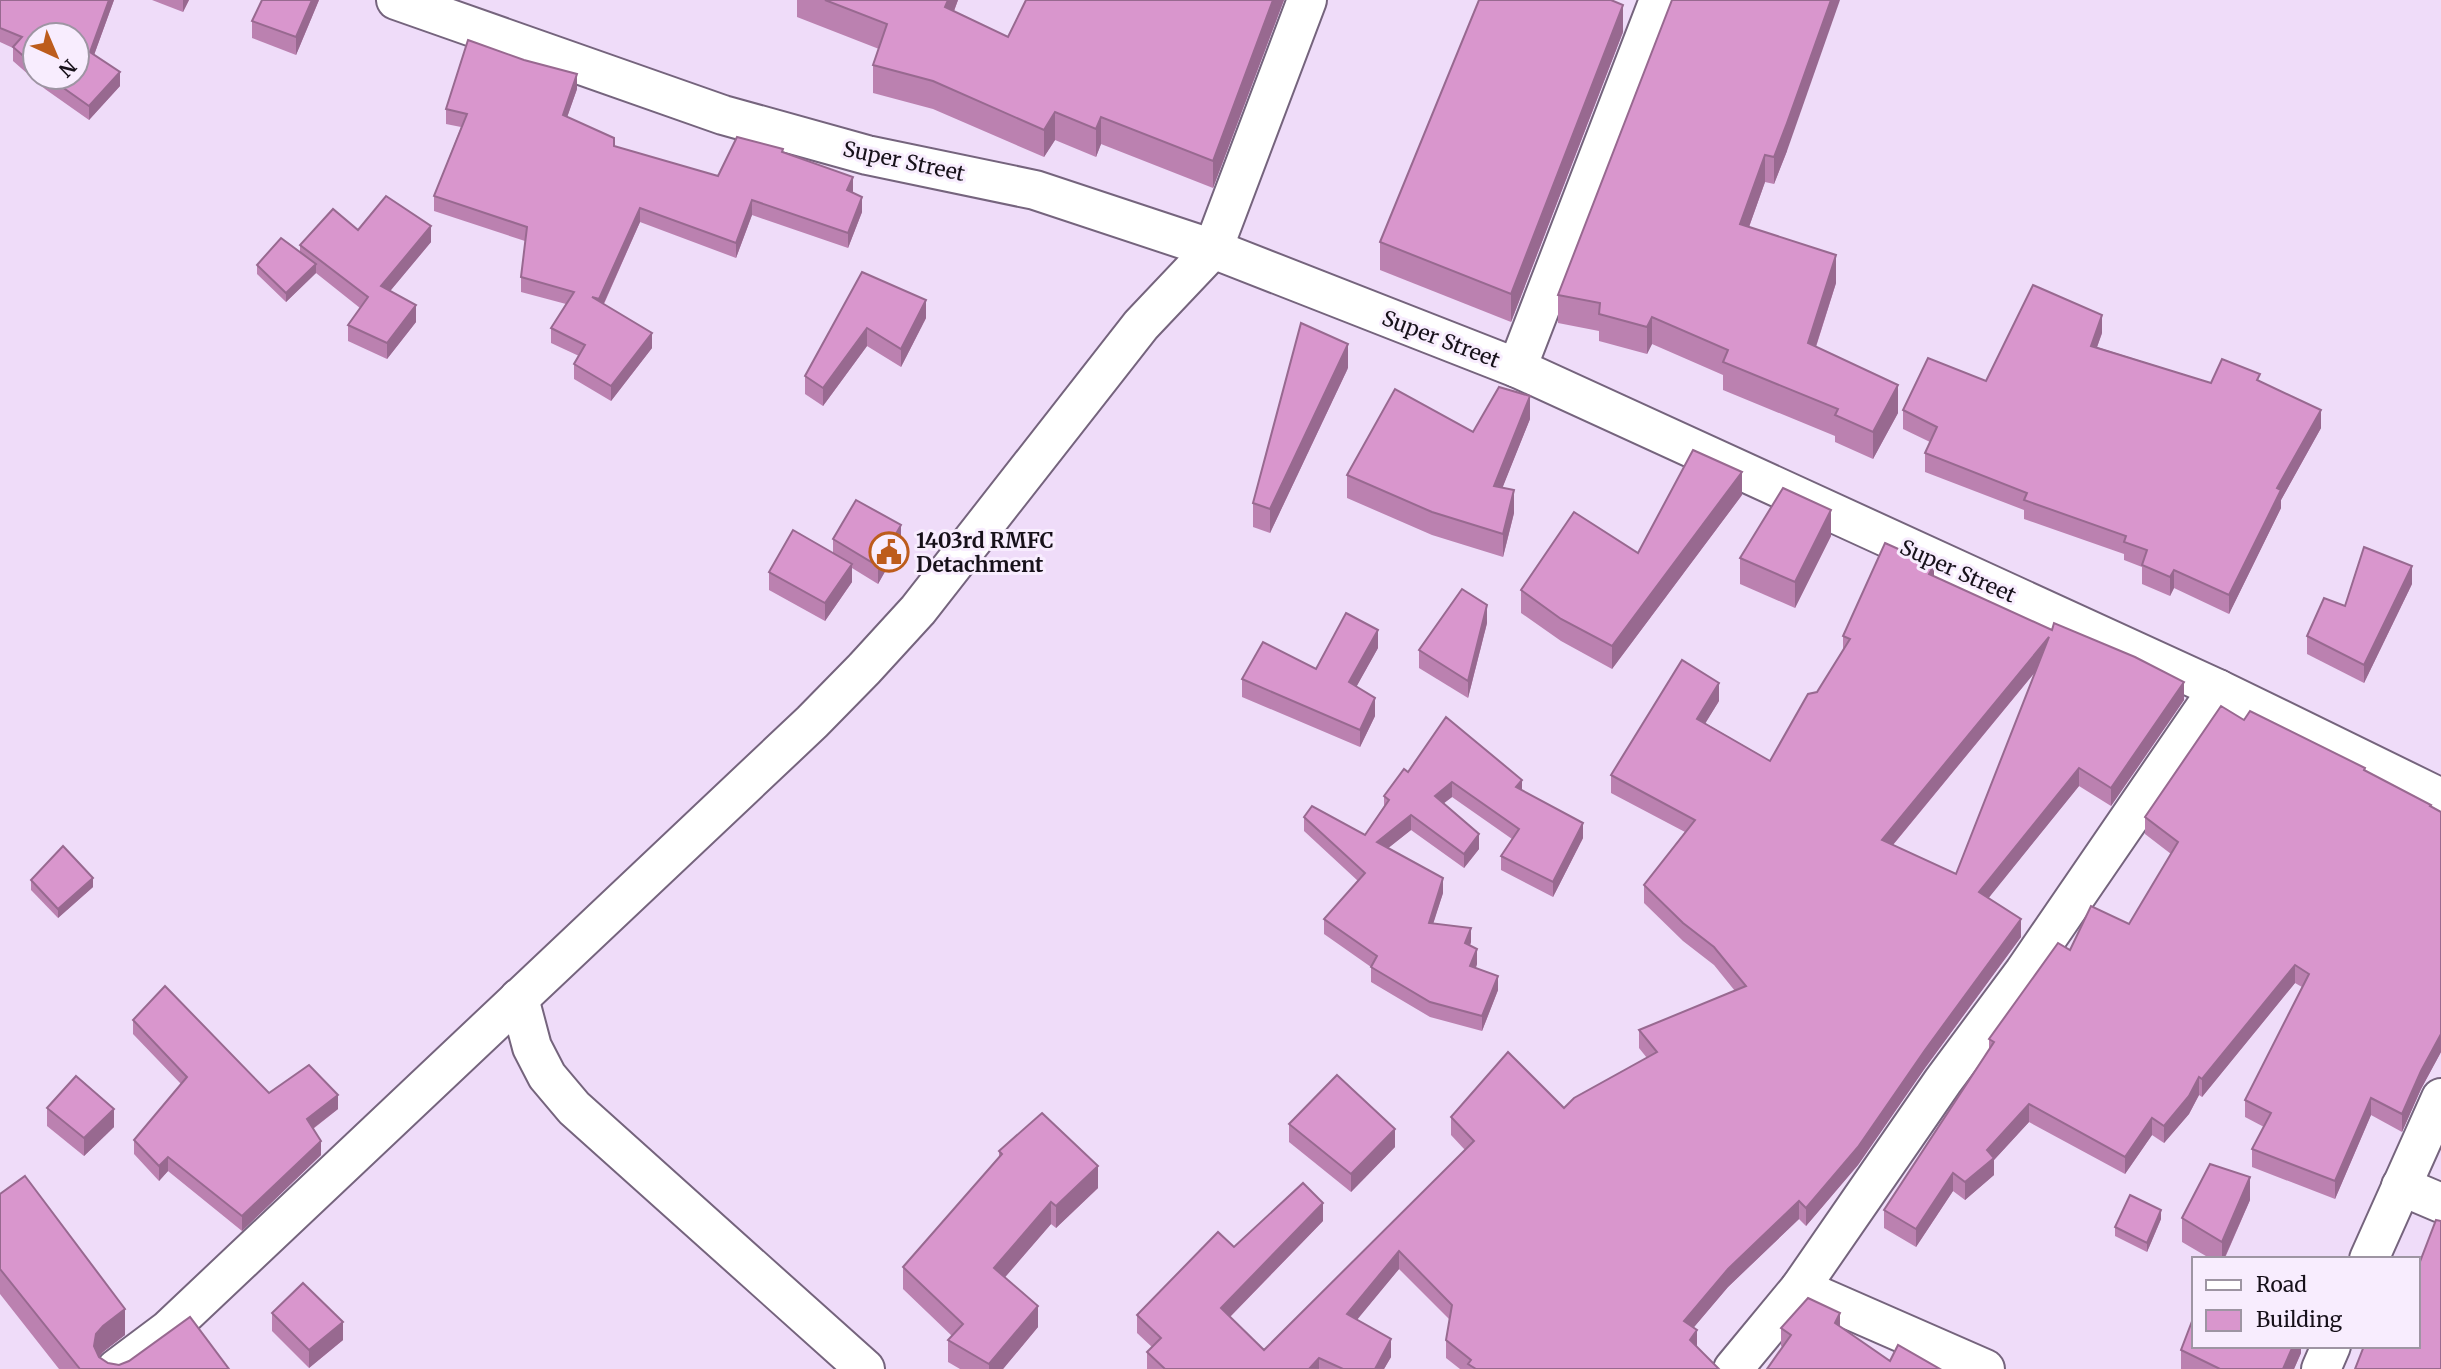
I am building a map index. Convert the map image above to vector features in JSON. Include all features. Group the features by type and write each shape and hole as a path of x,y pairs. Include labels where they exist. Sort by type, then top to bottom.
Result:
{"street":[{"name":"Super Street","path":"396,0 736,119 867,155 1035,190 1213,249 1517,368 2218,689 2441,798"},
{"path":"116,1369 168,1329 812,722 918,610 1141,324 1213,249 1307,0"},
{"path":"1517,368 1659,0"},
{"path":"1733,1369 1800,1288 1943,1081 2024,972 2218,689"},
{"path":"519,998 532,1047 547,1076 574,1108 865,1369"},
{"path":"2370,1257 2441,1098"},
{"path":"2401,1186 2441,1203"},
{"path":"1800,1288 1985,1369"},
{"path":"2321,1369 2330,1348"}],"building":[{"path":"0,0 109,0 91,49 91,21 21,21 21,37 0,28"},
{"path":"262,0 312,0 296,37 252,21"},
{"path":"825,0 948,0 945,7 1008,37 1026,0 1273,0 1213,161 1101,117 1096,129 1055,112 1044,130 933,81 873,65 887,24"},
{"path":"1479,0 1611,0 1623,5 1511,294 1380,242"},
{"path":"1672,0 1831,0 1774,157 1765,155 1740,224 1836,255 1808,343 1898,385 1873,432 1835,415 1838,409 1723,362 1728,350 1652,317 1647,327 1599,314 1600,303 1558,295"},
{"path":"21,38 21,54 13,47"},
{"path":"468,40 524,60 577,74 563,115 614,138 614,146 718,176 737,137 783,149 782,152 853,177 847,190 862,197 848,233 752,200 736,243 640,208 599,299 592,297 652,333 611,386 574,364 585,345 551,328 574,292 521,277 527,227 434,196 467,114 446,109"},
{"path":"91,53 120,72 89,106 68,91 91,91"},
{"path":"386,196 431,226 381,286 416,305 387,343 348,325 368,297 300,245 333,209 358,230"},
{"path":"281,238 316,264 286,293 257,265"},
{"path":"862,272 926,300 901,349 867,328 823,388 805,376"},
{"path":"2033,285 2102,315 2091,346 2211,383 2222,359 2260,374 2257,380 2321,410 2277,488 2281,490 2229,595 2174,570 2170,577 2142,565 2147,550 2124,542 2126,536 2024,500 2027,493 1925,453 1937,427 1903,410 1928,358 1986,381"},
{"path":"1301,323 1348,344 1270,509 1253,503"},
{"path":"1499,387 1530,396 1494,486 1514,490 1503,534 1432,512 1347,475 1395,389 1473,432"},
{"path":"1693,450 1742,472 1612,646 1561,619 1521,590 1574,512 1638,553"},
{"path":"1783,488 1831,510 1795,582 1740,558"},
{"path":"856,500 901,525 878,566 833,539"},
{"path":"793,530 852,564 825,603 769,572"},
{"path":"1885,543 1934,565 1929,574 2052,630 2054,623 2135,657 2184,682 2111,788 2079,768 1979,892 2021,919 1858,1147 1806,1208 1799,1201 1728,1269 1684,1321 1697,1330 1690,1340 1719,1369 1476,1369 1468,1364 1471,1360 1446,1340 1452,1305 1399,1251 1347,1314 1391,1339 1375,1369 1343,1369 1319,1358 1309,1369 1165,1369 1147,1352 1161,1338 1137,1315 1218,1232 1234,1247 1303,1183 1323,1203 1221,1308 1264,1350 1474,1141 1451,1117 1508,1052 1564,1108 1574,1098 1657,1052 1639,1030 1746,986 1714,947 1683,923 1644,885 1695,820 1611,775 1682,660 1719,683 1697,719 1770,761 1808,694 1817,692 1850,639 1843,636","holes":["2049,637 1956,874 1882,840"]},
{"path":"2364,547 2412,566 2364,665 2307,636 2324,598 2345,606"},
{"path":"1462,589 1487,605 1468,681 1419,650"},
{"path":"1346,613 1378,630 1349,682 1375,698 1360,730 1242,679 1263,642 1316,669"},
{"path":"2221,706 2244,720 2250,711 2365,768 2364,770 2441,812 2441,1034 2402,1114 2371,1098 2335,1181 2252,1149 2271,1113 2245,1100 2309,974 2295,965 2202,1079 2199,1077 2189,1096 2164,1126 2152,1118 2125,1157 2029,1104 1987,1150 1994,1158 1965,1182 1953,1173 1916,1229 1884,1210 1994,1042 1989,1039 2058,943 2070,950 2091,906 2129,924 2178,842 2145,817"},
{"path":"1446,717 1522,780 1516,787 1583,823 1553,882 1501,856 1519,829 1452,782 1435,796 1479,834 1464,854 1411,815 1377,842 1443,878 1429,923 1471,928 1465,943 1477,949 1470,966 1498,976 1482,1016 1430,1002 1371,967 1377,956 1324,919 1365,873 1304,817 1312,806 1365,835 1389,800 1384,796 1404,769 1408,772"},
{"path":"63,846 93,878 58,909 31,880"},
{"path":"165,986 269,1093 309,1065 338,1095 307,1119 321,1141 242,1216 168,1157 159,1166 134,1140 187,1077 133,1020"},
{"path":"1337,1075 1395,1129 1351,1174 1289,1124"},
{"path":"76,1076 114,1109 84,1138 47,1108"},
{"path":"1042,1113 1098,1166 1056,1206 1051,1202 994,1268 1038,1306 989,1364 948,1340 963,1324 903,1267 1002,1154 999,1151"},
{"path":"2210,1164 2250,1177 2222,1242 2182,1218"},
{"path":"25,1176 125,1309 96,1334 94,1346 99,1357 108,1363 119,1365 129,1361 190,1317 229,1369 80,1369 0,1269 0,1194"},
{"path":"2130,1195 2161,1210 2147,1243 2115,1227"},
{"path":"2436,1220 2441,1221 2441,1369 2355,1369 2363,1348 2420,1348 2420,1262"},
{"path":"303,1283 343,1322 309,1350 272,1313"},
{"path":"1808,1298 1840,1313 1835,1323 1890,1361 1898,1345 1940,1369 1767,1369 1791,1335 1781,1328"},
{"path":"2192,1321 2192,1348 2292,1348 2283,1369 2220,1369 2181,1350"}],"place":[{"name":"1403rd RMFC Detachment","path":"889,552"}]}
